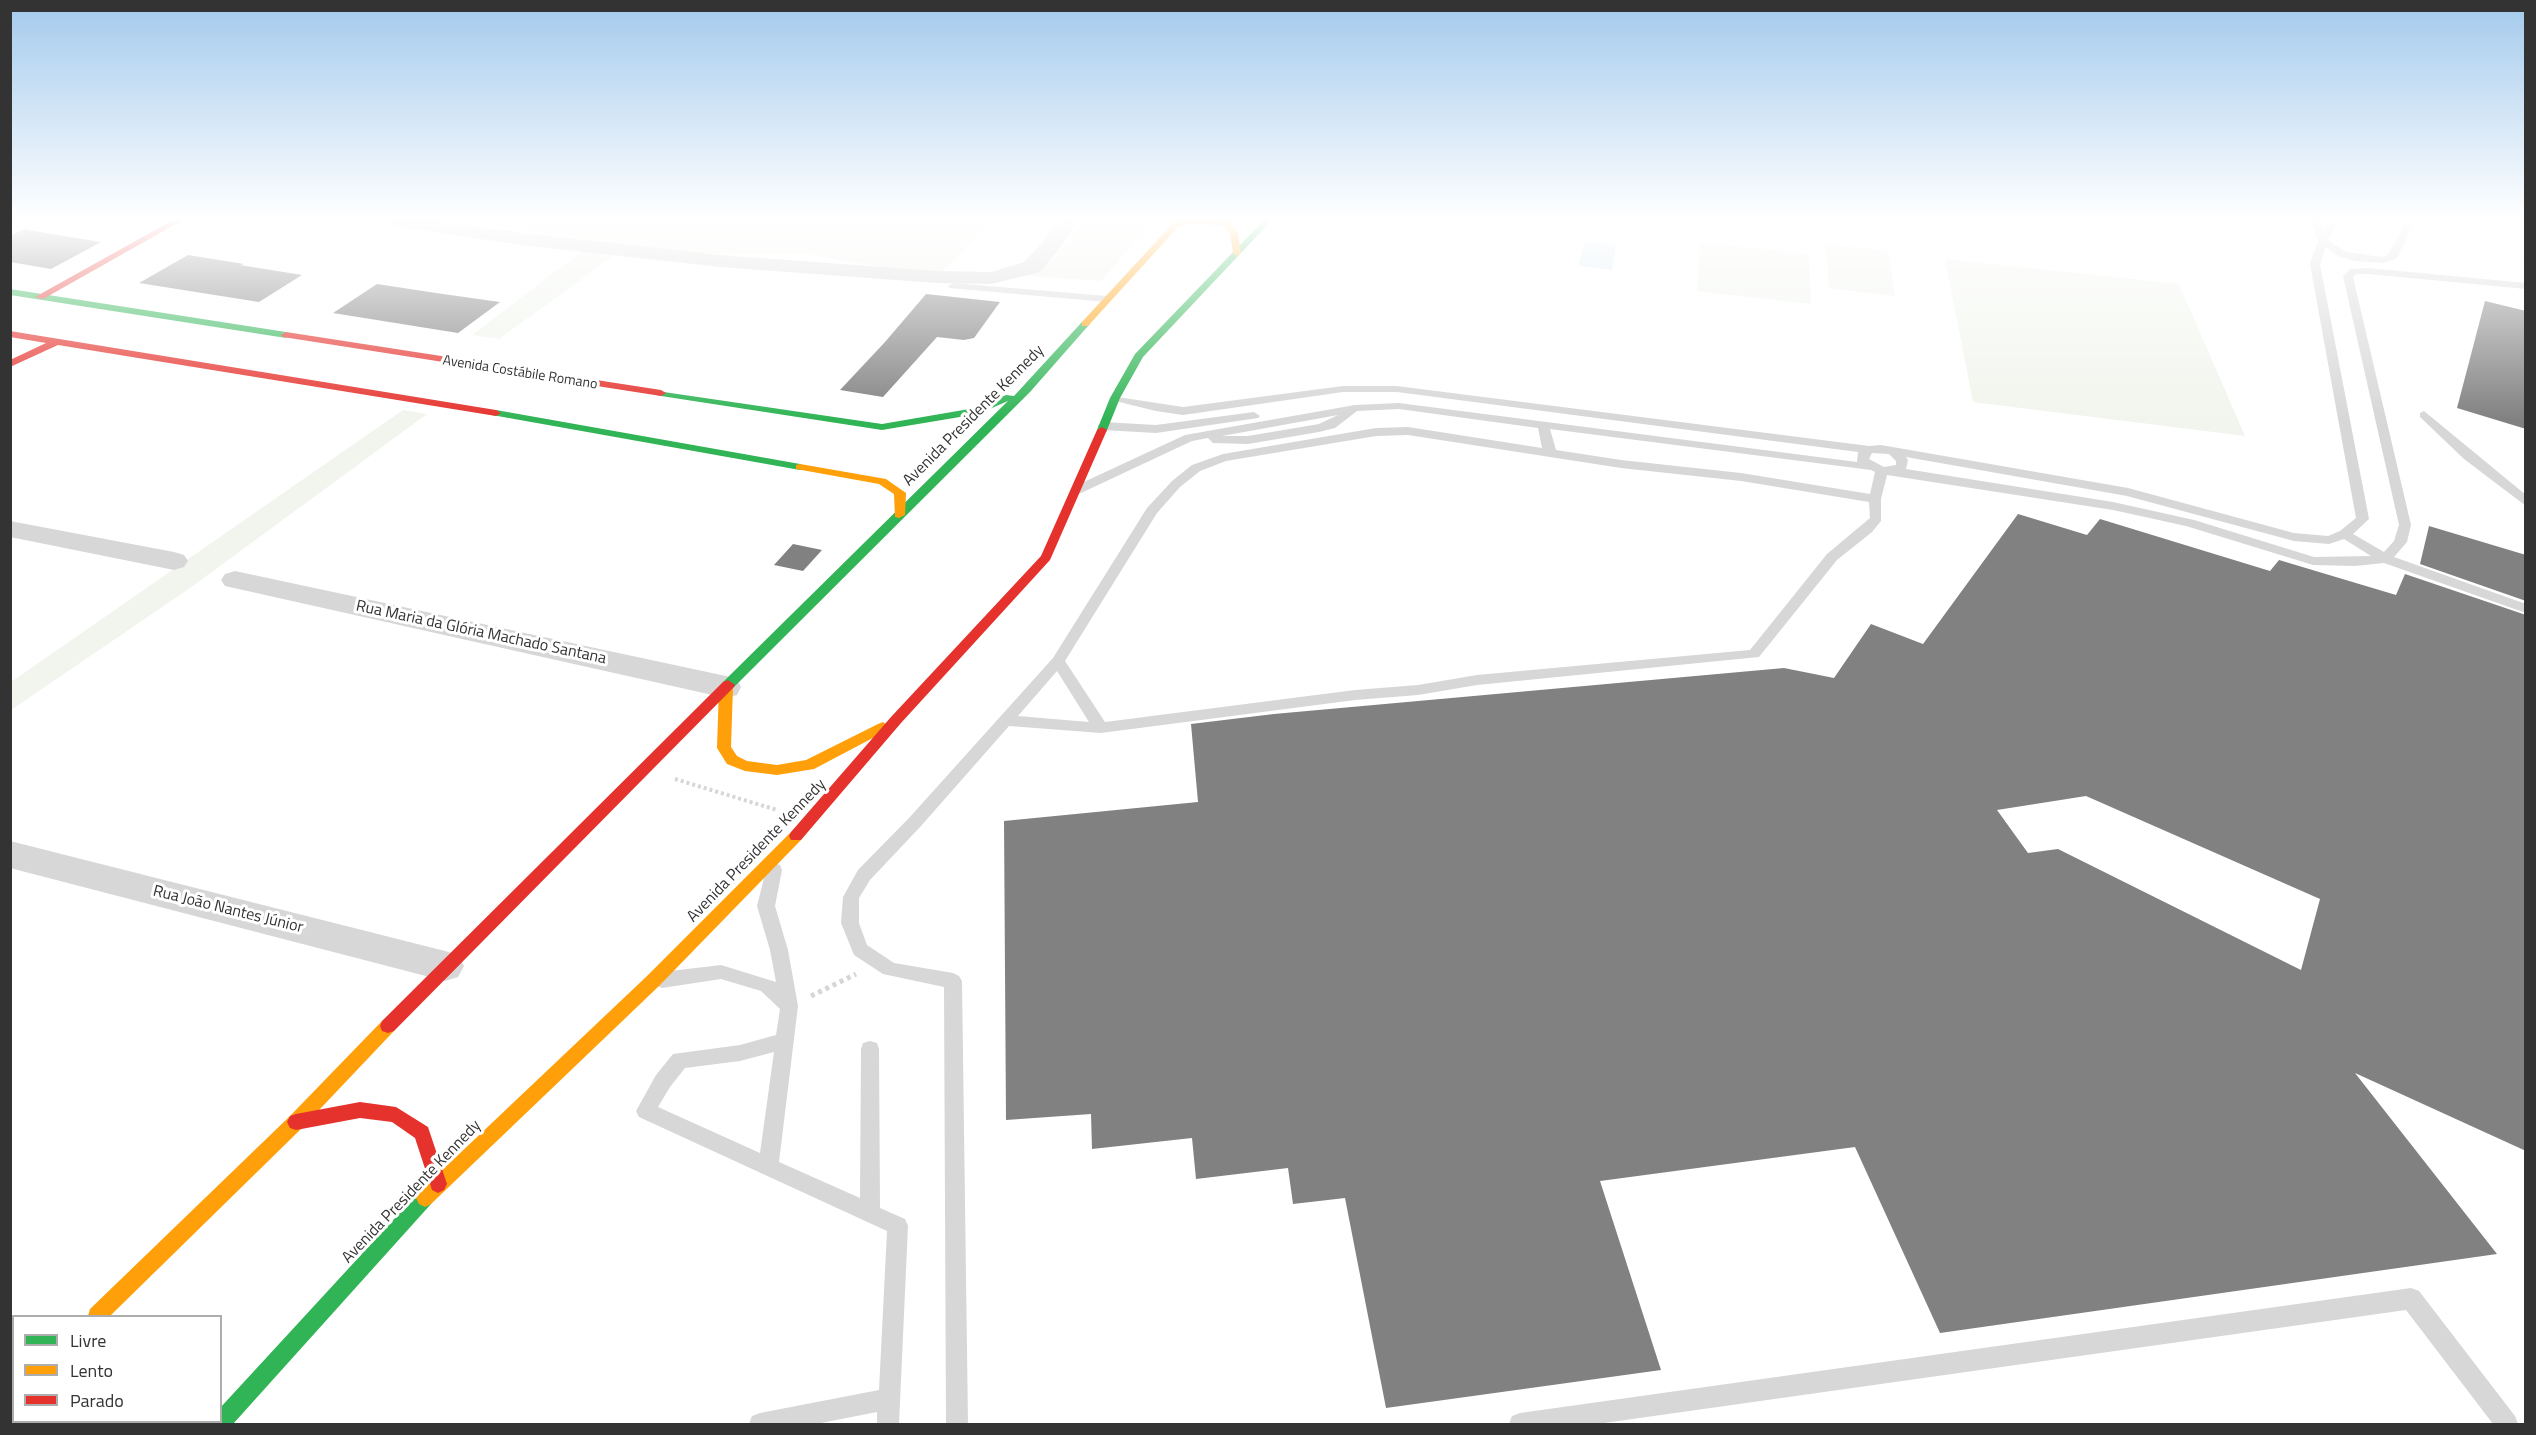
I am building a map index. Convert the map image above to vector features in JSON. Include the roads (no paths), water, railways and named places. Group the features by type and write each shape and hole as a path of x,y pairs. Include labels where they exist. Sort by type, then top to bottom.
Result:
{"main road":[{"path":"40,297 58,287"},
{"name":"Avenida Presidente Kennedy","path":"99,1315 296,1122 445,966 1026,390 1118,287"},
{"name":"Avenida Presidente Kennedy","path":"222,1423 438,1185 653,981 779,855 812,820 896,720 1046,557 1115,398 1139,356 1205,287"},
{"name":"Avenida Costábile Romano","path":"10,292 882,428 921,423 978,411 1026,390"},
{"path":"10,334 54,343 419,399 882,481 900,493 899,515"},
{"path":"10,364 54,343"},
{"path":"454,376 471,365"},
{"path":"419,399 436,388"},
{"path":"726,687 724,748 732,760 745,766 777,770 809,765 896,720"},
{"path":"296,1122 360,1110 396,1115 422,1133 438,1185"}],"street":[{"path":"10,529 174,561"},
{"name":"Rua Maria da Glória Machado Santana","path":"235,580 726,687"},
{"name":"Rua João Nantes Júnior","path":"10,855 445,966"}],"lane":[{"path":"964,287 1107,299"},
{"path":"1115,398 1156,408 1183,411 1291,395 1358,389 1397,389 1869,450 1881,449 1895,454 2128,492 2294,537 2329,540 2345,534 2363,519 2318,287"},
{"path":"1077,490 1189,438 1355,408 1399,406 1882,469 2112,506 2189,523 2313,561 2355,562 2385,559 2400,542 2405,525 2351,287"},
{"path":"1103,426 1156,429 1314,408 1358,389"},
{"path":"2424,415 2468,456 2526,502"},
{"path":"1543,423 1547,446 1552,454"},
{"path":"957,1425 953,981 889,969 860,950 850,923 851,897 864,875 1007,720 1058,661 1152,512 1176,484 1196,468 1209,462 1376,432 1439,434 1552,454 1741,477 1875,499"},
{"path":"1869,450 1863,454 1863,461 1882,469 1902,467 1902,460 1895,454"},
{"path":"1007,720 1101,728 1418,690 1477,680 1754,654 1832,557 1867,530 1876,518 1875,499 1882,469"},
{"path":"2345,534 2385,559 2526,609"},
{"path":"1058,661 1101,728"},
{"path":"768,1168 789,1006 779,950 766,906 770,879 779,855"},
{"path":"653,981 721,972 767,985 789,1006"},
{"path":"785,1041 740,1053 680,1060 663,1081 646,1111 898,1226 888,1425"},
{"path":"870,1049 870,1214"},
{"path":"1520,1425 2411,1299 2507,1425"},
{"path":"760,1425 889,1399"}]}
